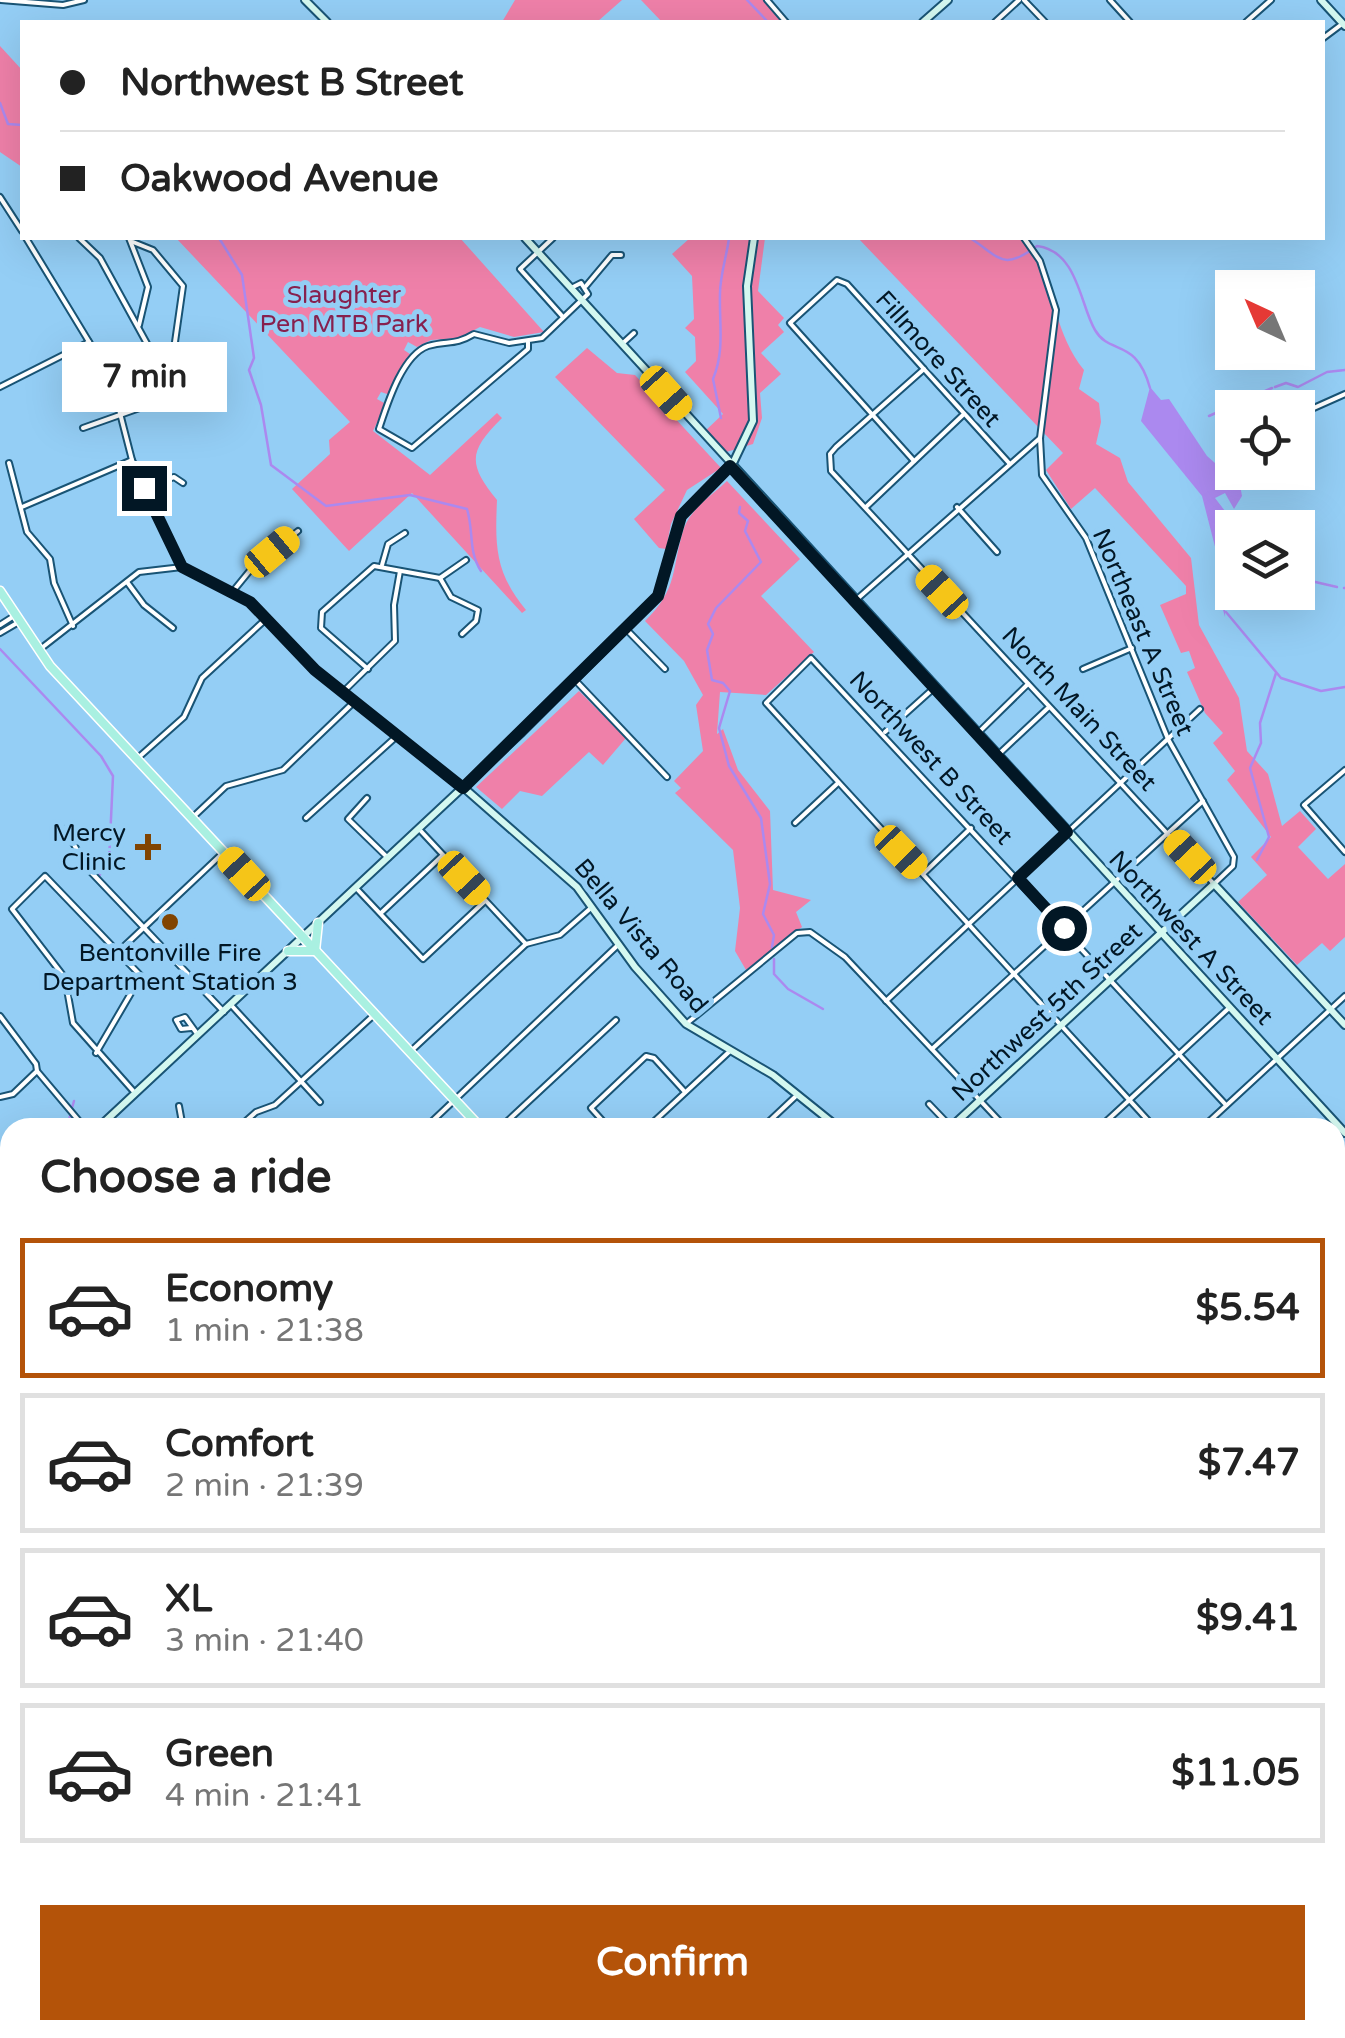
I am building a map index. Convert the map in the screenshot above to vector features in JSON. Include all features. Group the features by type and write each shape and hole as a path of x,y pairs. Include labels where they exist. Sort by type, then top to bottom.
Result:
{"main road":[{"path":"0,592 38,651 472,1118"},
{"path":"315,950 318,922"},
{"path":"288,951 315,950"}],"street":[{"path":"2,0 63,6 84,0"},
{"path":"305,0 324,20"},
{"path":"766,0 784,20"},
{"path":"925,20 948,0"},
{"path":"997,20 1022,0 1043,20"},
{"path":"1110,0 1128,20"},
{"path":"1248,20 1272,0"},
{"path":"1321,0 1342,23"},
{"path":"0,197 20,221"},
{"path":"27,240 111,378 132,460 182,567 155,568 126,580 38,651"},
{"path":"81,240 100,258 156,360 164,363 180,356"},
{"path":"131,240 148,294 138,325"},
{"path":"131,240 154,250 183,286 175,330 190,388"},
{"name":"Northwest A Street","path":"526,240 1331,1118"},
{"path":"550,240 521,272 563,318"},
{"path":"110,1117 195,1032 224,1012 576,681 658,596 681,516 730,466 753,421 747,304 754,240"},
{"name":"Northeast A Street","path":"1026,240 1034,250 1056,317 1040,438 1042,476 1086,538 1168,739 1234,856 1233,866 1214,884"},
{"path":"571,288 586,286 612,256 622,255"},
{"name":"Fillmore Street","path":"872,414 790,323 841,280 1008,463"},
{"path":"528,342 528,349 473,400 412,448 379,429 408,364 420,351 458,345 482,333 509,343 549,336 588,294 586,286"},
{"path":"622,344 634,333"},
{"path":"0,387 90,342"},
{"path":"914,461 872,414 924,369"},
{"path":"83,428 216,381"},
{"path":"1315,408 1345,394"},
{"name":"North Main Street","path":"872,414 836,447 829,463 831,472 1345,1025"},
{"path":"865,508 964,414"},
{"path":"855,602 957,507 1040,438"},
{"path":"22,507 132,460"},
{"path":"10,463 26,532 50,559 54,583 73,626"},
{"path":"144,488 174,476 183,483"},
{"path":"957,507 998,552"},
{"path":"234,590 298,531"},
{"path":"382,566 388,544 406,533"},
{"path":"368,669 321,628 318,619 369,568 382,566 440,578 466,560"},
{"name":"Bella Vista Road","path":"182,567 234,590 295,652 564,874 686,1024 798,1094 827,1118"},
{"path":"343,692 395,641 394,605 400,571"},
{"path":"440,578 450,597 478,610 476,621 462,634"},
{"path":"126,580 144,605 173,628"},
{"path":"136,759 184,717 202,678 266,619"},
{"path":"0,625 16,620"},
{"path":"0,634 16,620"},
{"path":"625,628 665,669"},
{"path":"1083,669 1132,648"},
{"name":"Northwest B Street","path":"838,782 767,698 811,658 1226,1105"},
{"path":"576,681 667,777"},
{"path":"976,734 1028,684"},
{"path":"884,734 934,688"},
{"path":"192,818 226,786 283,770 355,702"},
{"path":"996,756 1050,706"},
{"path":"886,1001 1200,708"},
{"path":"306,818 397,736"},
{"path":"1345,770 1304,806 1345,852"},
{"path":"795,823 838,782 1146,1118"},
{"path":"367,798 348,819 388,858"},
{"path":"932,1050 1204,801"},
{"path":"922,874 971,828"},
{"path":"65,829 88,869 224,1012"},
{"path":"419,829 526,944"},
{"path":"119,951 224,852"},
{"path":"380,914 443,855"},
{"path":"96,1053 140,982 139,972 45,876 12,906 65,978 73,1023 96,1053 136,1093"},
{"name":"Northwest 5th Street","path":"961,1118 1214,884"},
{"path":"356,888 423,958 485,901"},
{"path":"410,1052 526,944 560,936 592,906"},
{"path":"686,1024 805,931 845,956 997,1118"},
{"path":"435,1118 618,944"},
{"path":"1212,1118 1345,996"},
{"path":"231,1005 320,1102"},
{"path":"1110,1118 1229,1008"},
{"path":"252,1118 302,1082 375,1014"},
{"path":"0,1016 36,1064 37,1071 77,1118"},
{"path":"511,1118 616,1020"},
{"path":"658,1118 730,1051"},
{"path":"600,1118 591,1108 646,1056 654,1058 685,1092"},
{"path":"0,1096 12,1094 37,1071"},
{"path":"773,1118 798,1094"},
{"path":"929,1104 942,1118"},
{"path":"179,1106 181,1118"}],"green space":[{"path":"515,0 622,0 599,20 503,20"},
{"path":"641,0 763,0 781,20 660,20"},
{"path":"0,46 20,68 20,166 0,152"},
{"name":"Slaughter Pen MTB Park","path":"178,240 462,240 544,332 514,337 480,327 459,338 431,340 417,347 408,342 404,350 410,354 390,395 381,392 377,399 386,404 373,431 430,475 497,413 502,418 478,449 477,466 497,500 497,545 503,571 526,610 522,613 412,493 349,551 292,489 330,454 329,440 350,422"},
{"path":"688,240 765,240 758,291 784,318 778,325 784,332 761,353 781,374 760,393 762,418 753,444 723,453 704,432 723,414 685,372 696,361 695,337 685,328 694,319 692,276 672,254"},
{"path":"860,240 1023,240 1034,255 1065,339 1084,370 1079,389 1099,403 1101,422 1096,444 1120,458 1128,482 1191,558 1199,625 1239,698 1247,751 1268,774 1282,826 1300,811 1316,829 1298,847 1328,879 1345,864 1345,937 1330,951 1322,943 1297,965 1238,902 1267,875 1251,857 1271,837 1227,780 1235,771 1213,743 1223,733 1205,713 1187,672 1195,668 1189,651 1181,653 1160,605 1186,594 1186,586 1095,488 1071,509 1046,470 1063,453"},
{"path":"587,348 617,373 635,375 721,468 687,490 671,524 666,549 659,548 634,519 665,490 555,377"},
{"path":"727,481 800,559 761,596 814,652 766,695 720,692 717,734 723,729 738,770 770,811 773,890 811,900 796,912 802,927 746,970 735,951 740,908 733,850 675,793 681,788 674,781 703,751 696,705 703,695 684,661 645,621 669,588 687,521"},
{"path":"579,691 626,738 603,765 589,752 542,796 520,791 502,809 476,787"}],"shaded area":[{"path":"1150,387 1161,400 1169,399 1215,463 1215,490 1241,490 1242,496 1234,509 1225,493 1215,498 1224,510 1215,510 1215,547 1202,496 1141,421"}],"waterway":[{"path":"747,0 766,20"},
{"path":"0,103 8,124 20,125"},
{"path":"220,240 242,275 254,358 249,370 261,405 271,465 326,506 410,495 467,509 474,556 481,571"},
{"path":"721,418 713,379 720,347 720,286 729,240"},
{"path":"973,240 1002,259 1016,258 1037,246 1061,258 1076,280 1095,330 1138,361 1150,388"},
{"path":"1275,387 1286,383 1298,387 1327,372 1345,370"},
{"path":"1209,416 1272,388"},
{"path":"740,507 739,513 748,521 745,531 761,562 716,608 708,624 713,634 707,650 712,680 723,683 730,691 719,728 729,766 761,818 770,884 763,914 774,935 772,947"},
{"path":"1315,582 1337,587"},
{"path":"1226,612 1281,678 1321,691 1345,687"},
{"path":"0,649 101,756 113,776 109,861 99,876"},
{"path":"1257,860 1269,837 1250,768 1261,743 1260,723 1276,673"},
{"path":"774,959 774,974 788,989 823,1009"},
{"path":"72,1108 74,1101"}],"place":[{"name":"Mercy Clinic","path":"148,847"},
{"name":"Bentonville Fire Department Station 3","path":"170,922"}],"route":[{"path":"144,488 182,567 234,590 250,602 315,670 463,788 576,681 658,596 681,516 730,466 1067,832 1018,878 1064,928"}]}
